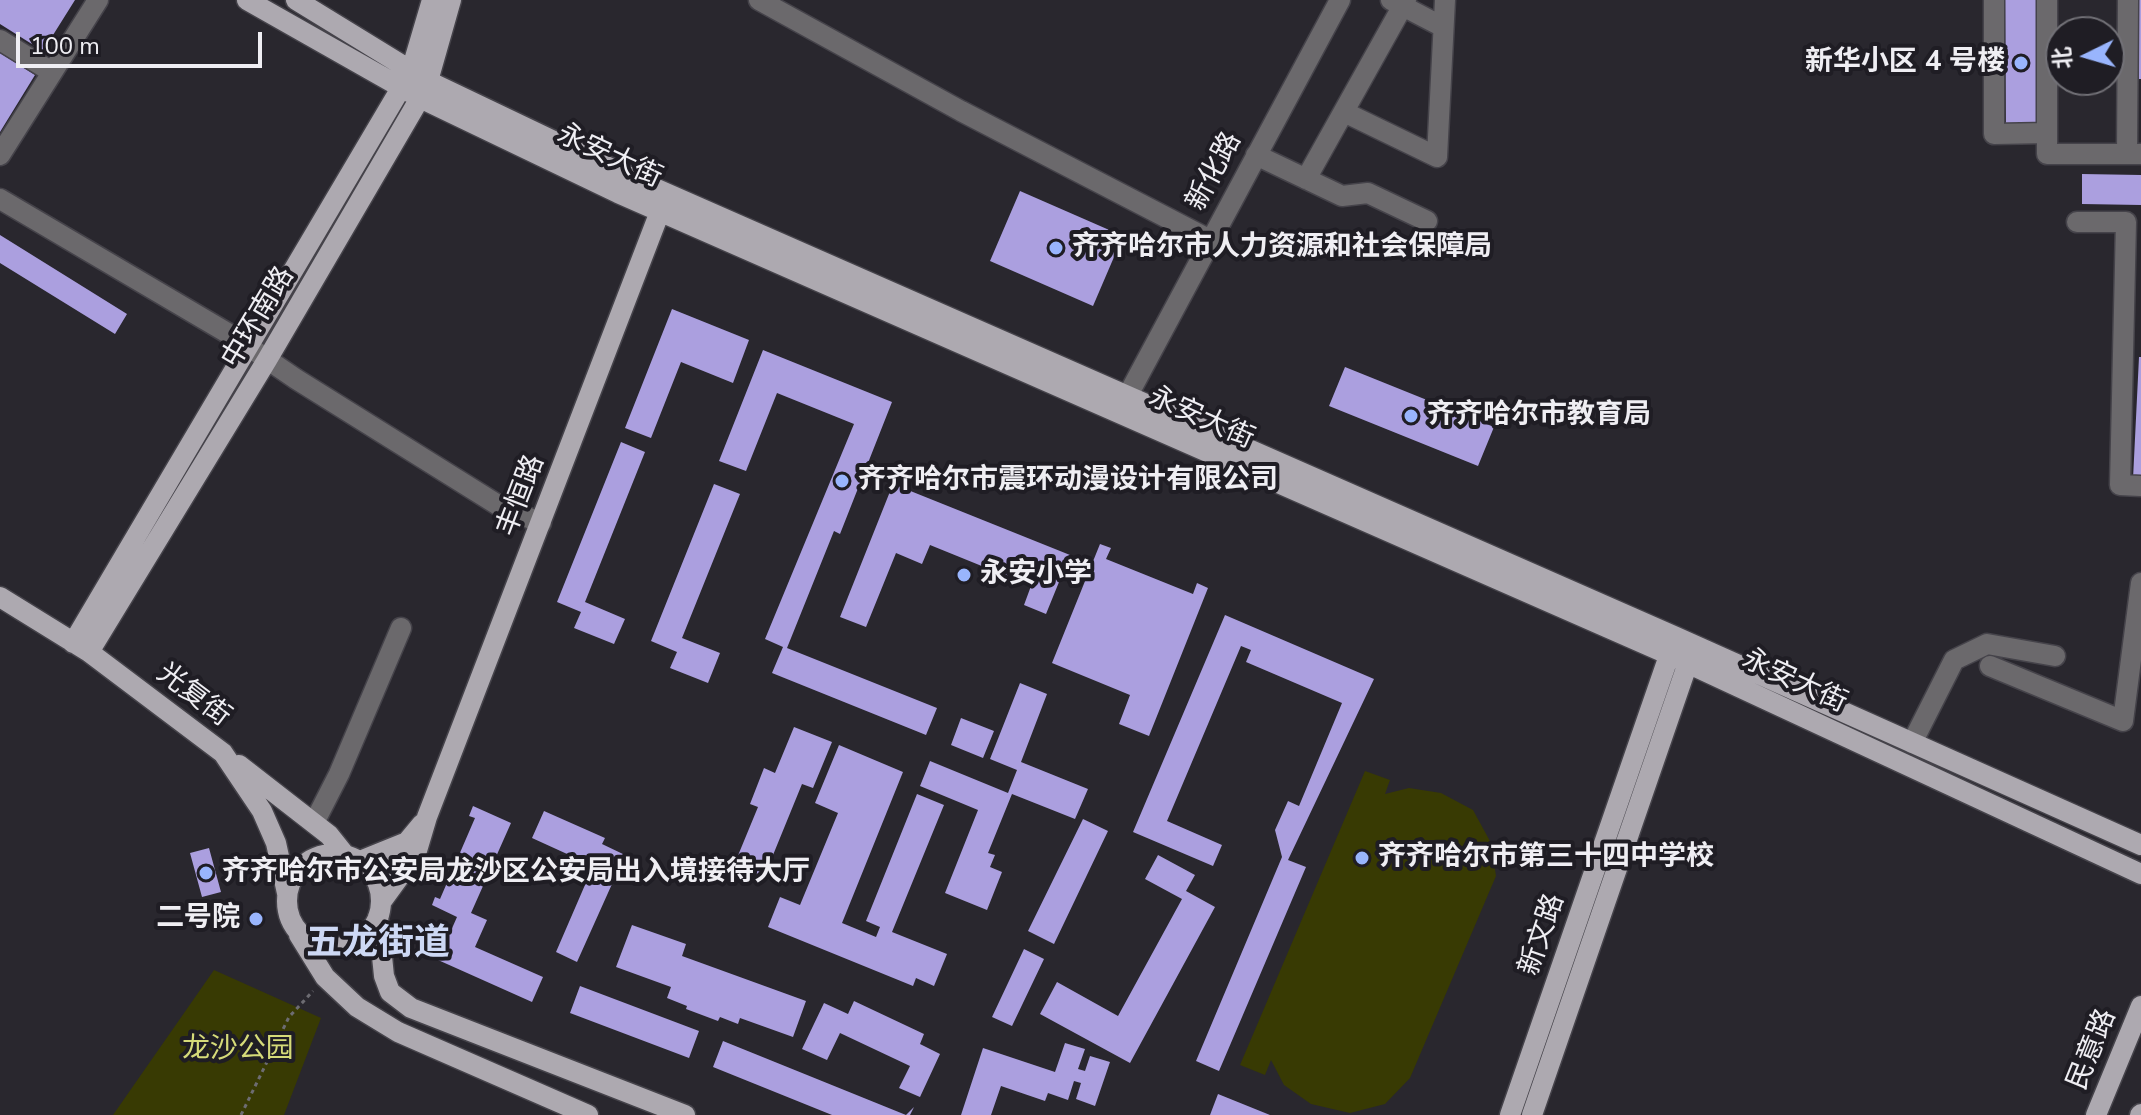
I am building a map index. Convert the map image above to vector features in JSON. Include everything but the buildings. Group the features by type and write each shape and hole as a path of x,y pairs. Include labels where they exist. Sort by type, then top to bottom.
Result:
{"main road":[{"name":"永安大街","path":"247,0 663,202 1682,650 1912,743 2141,845"},
{"name":"永安大街","path":"296,0 415,84"},
{"name":"中环南路","path":"81,647 250,348 415,84 432,0"},
{"name":"中环南路","path":"81,647 267,360 415,84 451,0"},
{"name":"丰恒路","path":"380,910 416,854 427,817 663,202"},
{"name":"光复街","path":"0,597 81,647 223,753 262,811 276,843 287,893"},
{"name":"永安大街","path":"1682,650 2141,874"},
{"name":"新文路","path":"1510,1115 1682,650"},
{"name":"新文路","path":"1532,1115 1682,650"},
{"path":"223,753 329,835 371,872 379,886 384,976 390,992 411,1008 685,1115"},
{"path":"427,817 407,842 353,858 330,853 314,857 292,876 287,893 291,923 325,977 357,1007 398,1032 588,1115"},
{"path":"299,935 328,949 344,948 359,942 371,931 380,910"},
{"name":"民意路","path":"2096,1115 2141,1006"}],"street":[{"path":"0,155 98,0"},
{"path":"759,0 961,111 1210,240"},
{"name":"新化路","path":"1123,404 1340,0"},
{"path":"1344,112 1437,157 1445,0"},
{"path":"1994,0 1994,134 2047,133"},
{"path":"2047,0 2047,154 2134,154 2128,0"},
{"path":"1306,179 1400,2 1443,27"},
{"path":"0,40 52,72"},
{"path":"1256,155 1342,196 1368,193 1427,221"},
{"path":"0,199 250,348 498,505 541,523"},
{"path":"2077,222 2126,222 2120,485 2141,486"},
{"path":"1990,666 2123,721 2141,583"},
{"path":"314,823 339,774 401,628"},
{"path":"1912,743 1954,660 1987,644 2055,656"}],"path":[{"path":"241,1115 289,1017 325,977"}],"green space":[{"path":"1365,771 1390,780 1385,794 1409,788 1441,793 1473,810 1491,843 1496,876 1410,1078 1385,1104 1350,1113 1311,1104 1284,1085 1271,1060 1265,1075 1240,1065"},
{"name":"龙沙公园","path":"214,970 321,1018 284,1115 113,1115"}],"place":[{"name":"新华小区 4 号楼","path":"2021,63"},
{"name":"齐齐哈尔市人力资源和社会保障局","path":"1056,248"},
{"name":"齐齐哈尔市教育局","path":"1411,416"},
{"name":"齐齐哈尔市震环动漫设计有限公司","path":"842,481"},
{"name":"永安小学","path":"964,575"},
{"name":"齐齐哈尔市第三十四中学校","path":"1362,858"},
{"name":"齐齐哈尔市公安局龙沙区公安局出入境接待大厅","path":"206,873"},
{"name":"二号院","path":"256,919"}],"district":[{"name":"五龙街道","path":"378,945"}]}
